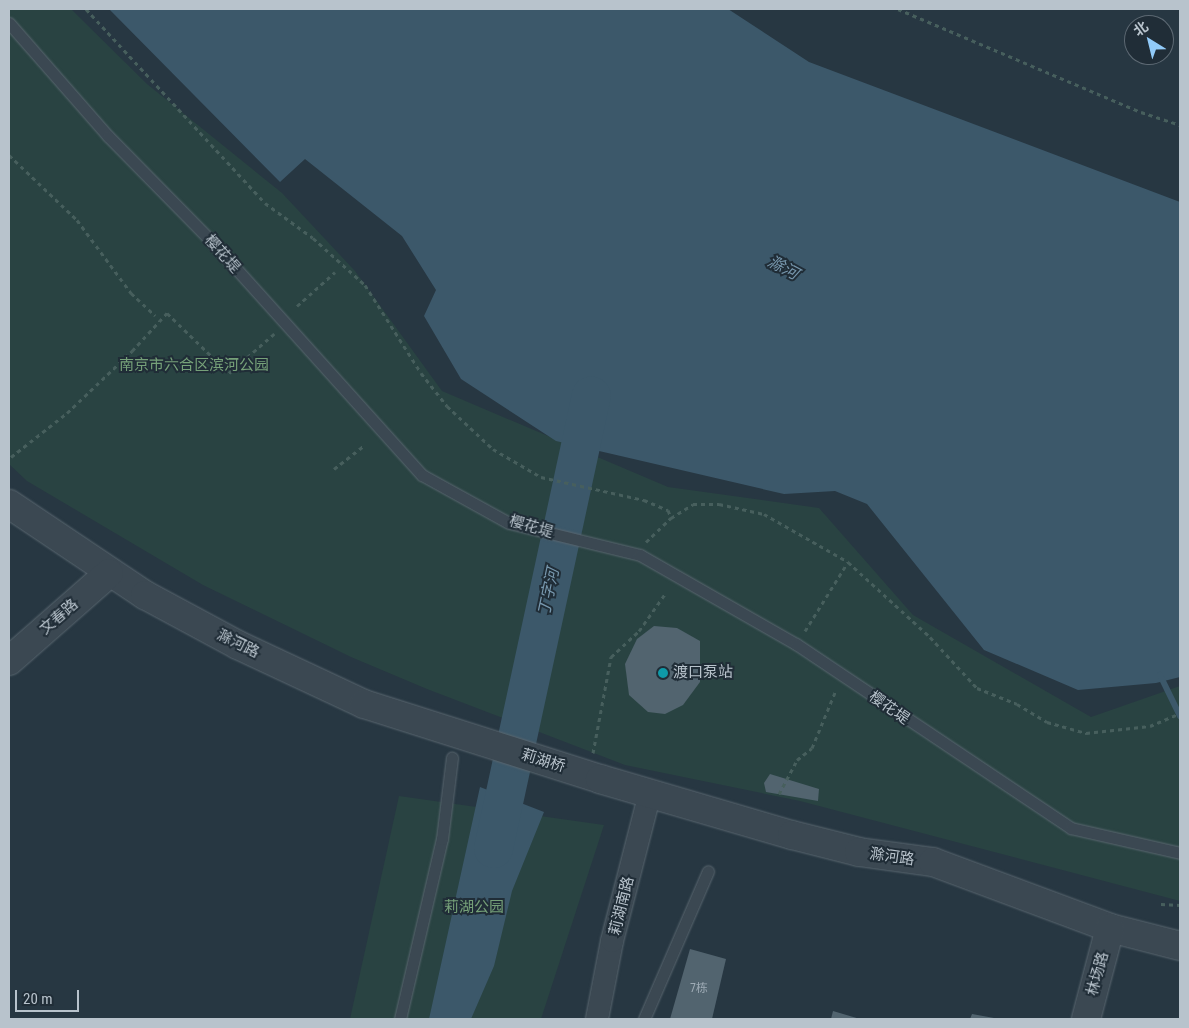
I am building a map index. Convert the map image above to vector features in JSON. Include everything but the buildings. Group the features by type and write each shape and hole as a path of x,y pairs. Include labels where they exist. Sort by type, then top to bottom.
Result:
{"street":[{"name":"滁河路","path":"9,504 109,573 238,645 364,704 486,744"},
{"name":"文春路","path":"9,661 109,573"},
{"name":"莉湖桥","path":"486,744 596,768"},
{"name":"滁河路","path":"596,768 650,793 859,852 933,862 1110,928 1180,946"},
{"name":"莉湖南路","path":"597,1019 612,942 650,793"},
{"name":"林场路","path":"1086,1019 1110,928"}],"lane":[{"name":"樱花堤","path":"9,23 108,136 213,243 422,475 509,523 640,555 796,644 1071,828 1180,853"},
{"path":"400,1019 442,839 452,758"},
{"path":"644,1019 708,872"}],"path":[{"path":"86,9 265,204 313,238 365,285 421,373 447,406 493,449 542,477 644,500 668,510 671,518"},
{"path":"898,9 1132,108 1180,125"},
{"path":"9,155 76,220 131,292 155,315"},
{"path":"297,306 335,272"},
{"path":"11,457 66,412 132,351 167,313 229,373 278,331"},
{"path":"334,469 362,446"},
{"path":"640,555 648,536 693,504 719,504 764,514 848,562 930,637 977,688 1048,722 1086,733 1150,726 1180,714"},
{"path":"796,644 848,562"},
{"path":"596,768 611,657 638,630 665,594"},
{"path":"779,794 797,760 812,748 827,716 831,695 848,684 858,686"},
{"path":"1161,904 1180,905"}],"green space":[{"name":"南京市六合区滨河公园","path":"9,9 71,9 147,84 282,193 355,271 442,391 668,487 819,508 913,615 1091,717 1180,686 1180,901 800,801 625,765 427,689 351,657 203,585 27,481 9,464"},
{"name":"莉湖公园","path":"399,796 604,825 541,1019 350,1019"}],"water":[{"name":"滁河","path":"109,9 728,9 809,62 1180,202 1180,677 1156,683 1078,690 984,650 867,504 835,491 784,494 556,441 461,379 424,316 436,290 402,236 305,159 280,182"},
{"path":"480,787 544,812 512,891 494,966 471,1019 429,1019"}],"waterway":[{"name":"丁字河","path":"493,848 591,395"},
{"path":"1160,675 1180,716"}],"place":[{"name":"渡口泵站","path":"663,673"}]}
